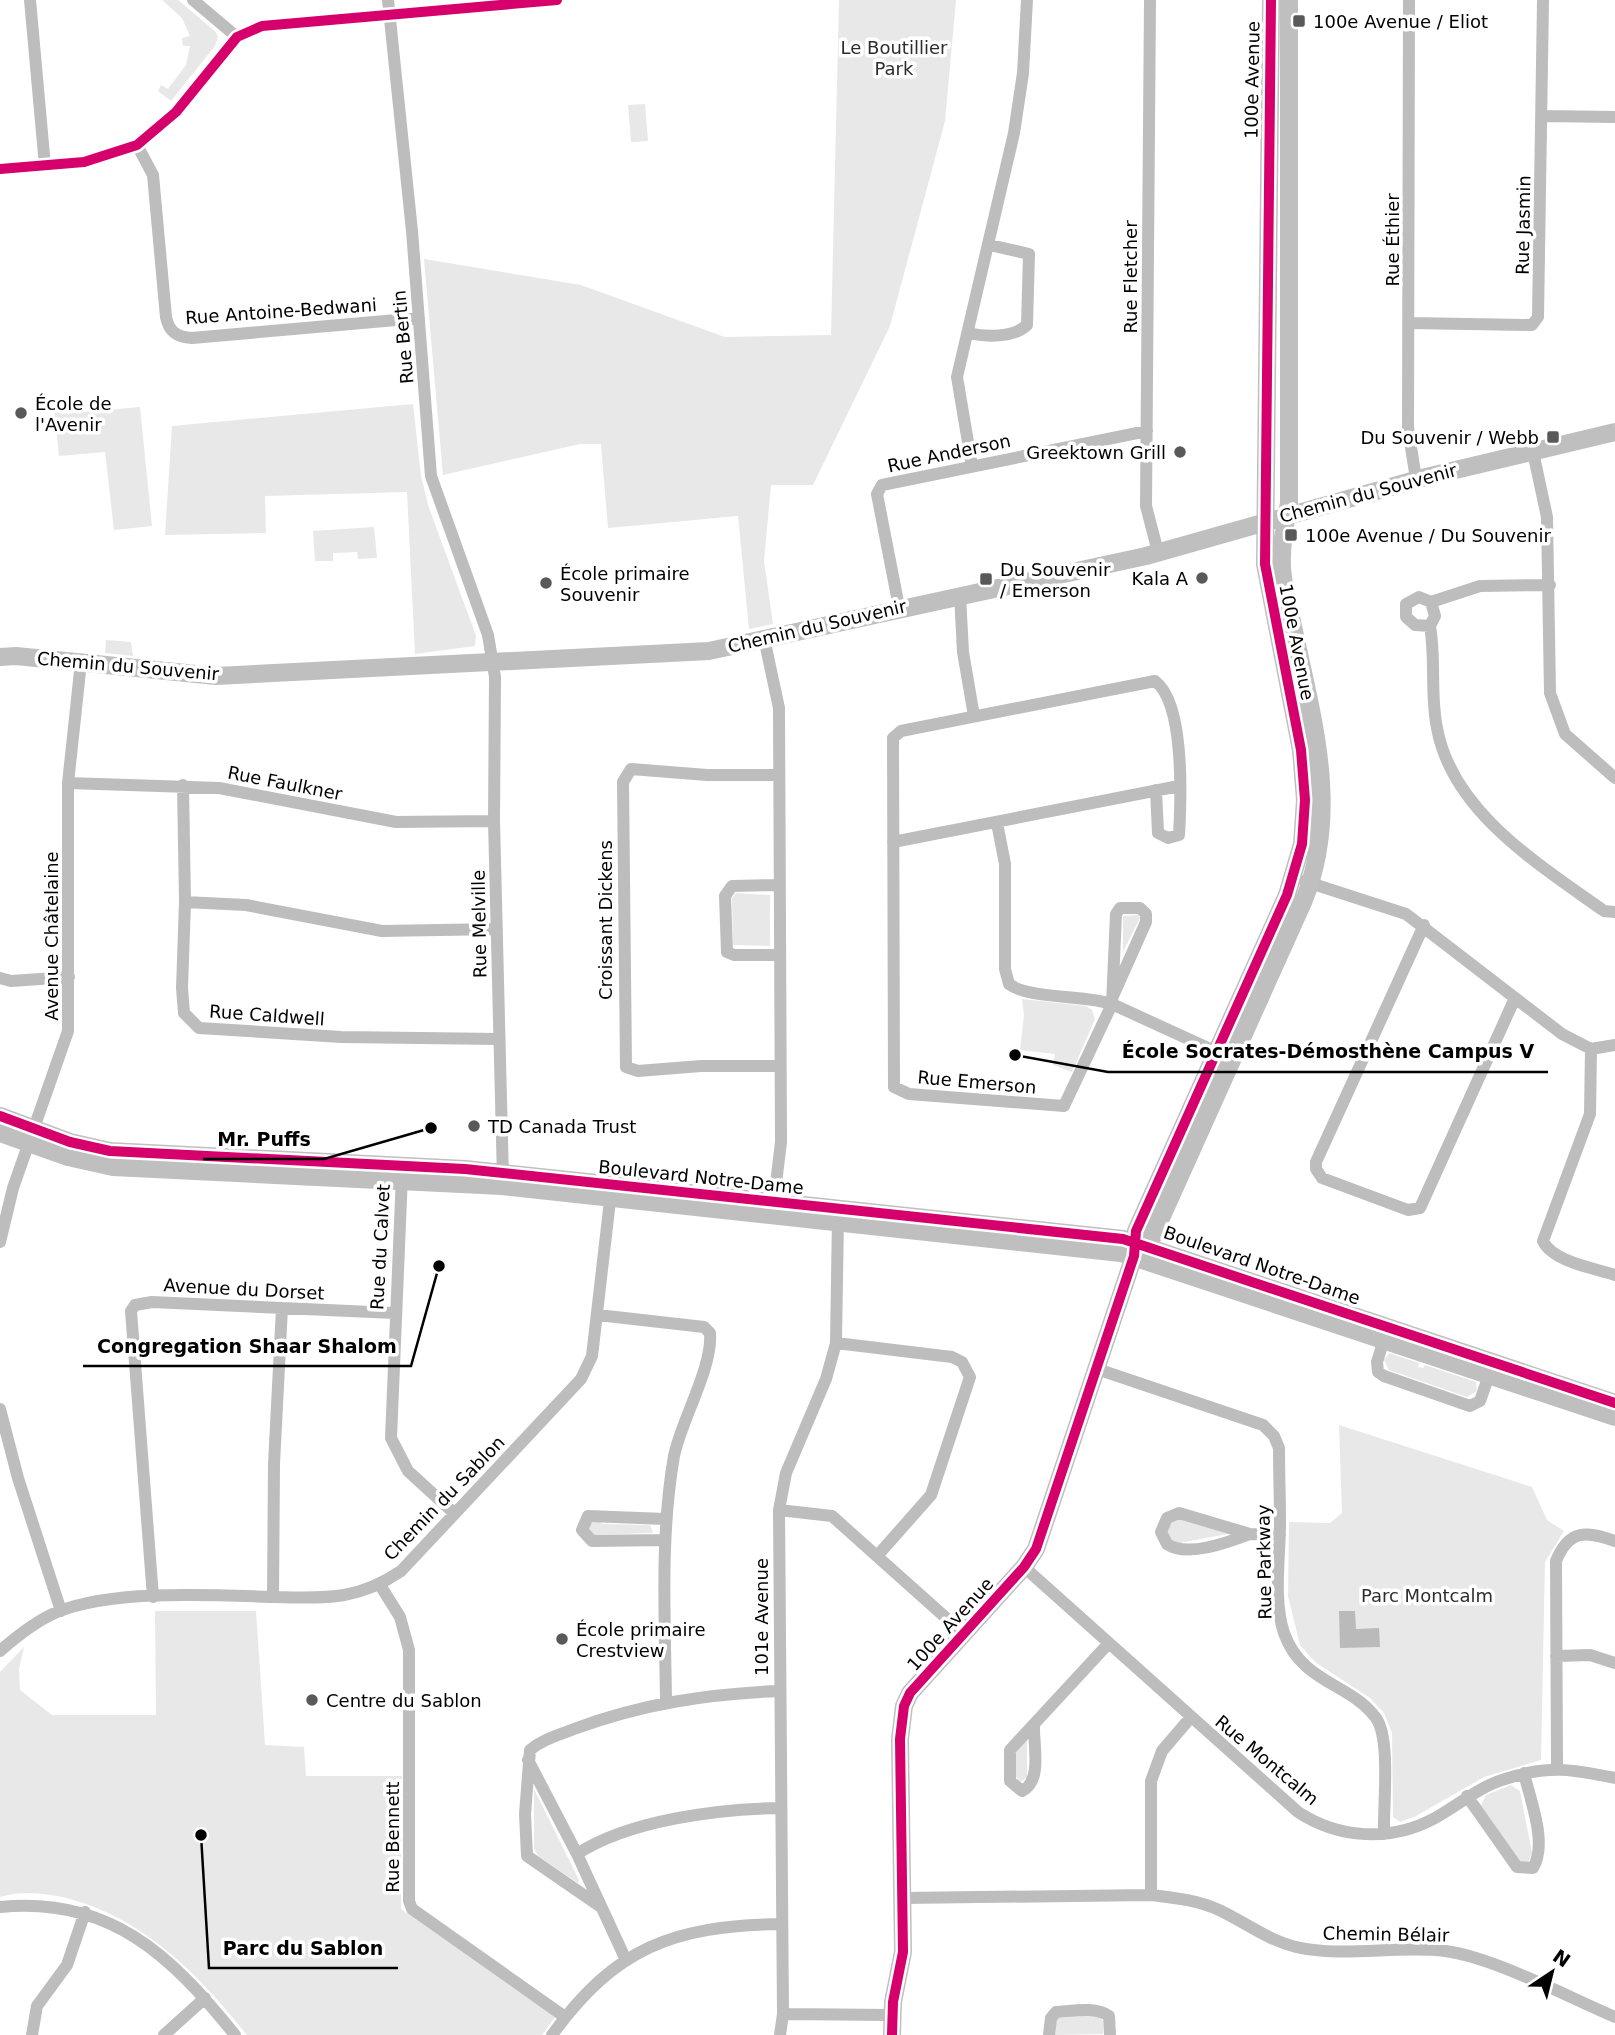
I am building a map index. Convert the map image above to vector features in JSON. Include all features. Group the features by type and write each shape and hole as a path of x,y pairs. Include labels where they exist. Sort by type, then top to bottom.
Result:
{"street":[{"path":"30,0 45,166"},
{"path":"193,0 237,37"},
{"name":"Rue Bertin","path":"388,0 432,484 488,635 493,662"},
{"path":"0,169 84,162 137,145 176,112 237,37 262,26 557,0"},
{"path":"972,466 957,377 990,245 1020,94 1027,0"},
{"name":"Rue Fletcher","path":"1150,0 1147,512 1158,552"},
{"name":"100e Avenue","path":"1271,0 1267,587 1304,775 1302,880"},
{"name":"100e Avenue","path":"891,2035 891,2015 903,1952 900,1739 904,1706 910,1693 1024,1567 1036,1549 1138,1247 1138,1227 1224,1056 1302,880 1322,825 1322,777 1282,570 1286,515 1289,0"},
{"name":"Rue Éthier","path":"1409,0 1408,436 1416,479"},
{"name":"Rue Jasmin","path":"1409,323 1532,326 1538,317 1543,0"},
{"path":"1542,116 1615,117"},
{"name":"Rue Antoine-Bedwani","path":"137,145 153,175 166,317 174,334 192,338 419,318"},
{"path":"968,333 984,337 1013,332 1027,325 1029,254 990,245"},
{"name":"Rue Anderson","path":"899,607 878,489 884,484 1147,431"},
{"name":"Chemin du Souvenir","path":"0,657 16,656 216,676 700,652 1158,552 1416,479 1615,432"},
{"path":"1533,452 1547,517 1550,693 1555,714 1565,734 1615,778"},
{"path":"1430,626 1415,625 1409,621 1404,611 1412,599 1419,597 1431,602 1480,586 1550,585"},
{"path":"960,595 963,652 974,716"},
{"path":"1431,602 1434,616 1430,626 1436,727 1440,744 1464,792 1487,819 1526,852 1604,911 1615,912"},
{"path":"764,638 779,703 781,1142 773,1209"},
{"name":"Avenue Châtelaine","path":"0,1242 13,1188 66,1040 69,977 68,783 81,662"},
{"name":"Rue Melville","path":"493,662 498,1038 503,1180"},
{"name":"Rue Emerson","path":"1112,1000 1065,1106 909,1094 894,1087 893,738 901,731 1155,681 1168,694 1182,766 1179,786 1179,835 1168,838 1158,833 1156,790"},
{"name":"Croissant Dickens","path":"779,775 707,775 631,769 623,779 622,829 626,1067 638,1071 706,1066 780,1066"},
{"name":"Rue Faulkner","path":"68,783 219,788 396,822 494,821"},
{"name":"Rue Caldwell","path":"183,785 185,902 182,988 184,1013 199,1028 341,1037 498,1038"},
{"path":"893,842 1179,786"},
{"path":"998,823 1004,864 1007,980 1013,987 1112,1000 1224,1056"},
{"path":"1302,880 1406,914 1424,925 1562,1034 1591,1049 1615,1045"},
{"path":"779,886 729,887 725,893 725,918 727,952 734,955 780,955"},
{"path":"185,902 246,905 382,931 497,929"},
{"path":"1119,908 1140,908 1146,914 1146,922 1112,1000 1116,914 1119,908"},
{"path":"1424,925 1317,1162 1316,1169 1322,1178 1408,1210 1420,1208 1515,998"},
{"path":"0,978 11,981 69,977"},
{"path":"1591,1049 1590,1114 1543,1241 1546,1249 1556,1255 1615,1275"},
{"name":"Boulevard Notre-Dame","path":"0,1116 32,1137 81,1161 130,1168 402,1174 503,1180 1138,1247 1386,1333 1615,1403"},
{"name":"Boulevard Notre-Dame","path":"0,1133 32,1137"},
{"name":"Rue du Calvet","path":"402,1174 394,1313 391,1438 408,1471 454,1513"},
{"name":"Chemin du Sablon","path":"0,1651 31,1627 61,1611 93,1602 153,1597 348,1597 380,1585 401,1571 581,1379 592,1356 611,1192"},
{"name":"101e Avenue","path":"780,2035 783,2014 778,1691 779,1510 786,1473 826,1379 836,1343 838,1216"},
{"name":"Avenue du Dorset","path":"153,1597 131,1311 135,1305 152,1302 394,1313"},
{"path":"273,1597 274,1464 282,1308"},
{"path":"598,1315 704,1327 710,1333 698,1385 675,1452 664,1519 666,1701"},
{"path":"1386,1333 1376,1365 1380,1374 1475,1405 1482,1397 1489,1375"},
{"name":"Boulevard Notre-Dame","path":"1386,1333 1489,1375 1615,1417"},
{"path":"836,1343 952,1357 962,1362 970,1377 931,1495 878,1555"},
{"name":"Rue Parkway","path":"1097,1368 1263,1425 1274,1436 1279,1448 1280,1614 1284,1633 1293,1651 1308,1670 1377,1718 1383,1736 1384,1833"},
{"path":"0,1409 18,1478 61,1611"},
{"path":"779,1510 832,1516 964,1634"},
{"path":"1250,1534 1230,1542 1179,1550 1167,1544 1161,1532 1167,1518 1179,1513 1250,1534 1280,1535"},
{"path":"664,1519 588,1516 582,1530 592,1541 665,1540"},
{"path":"1558,1768 1556,1561 1561,1548 1580,1534 1592,1533 1615,1541"},
{"name":"Rue Montcalm","path":"1024,1567 1191,1717 1313,1821 1349,1833 1384,1833 1415,1827 1436,1818 1467,1796 1494,1782 1524,1773 1558,1768 1615,1778"},
{"name":"Rue Bennett","path":"380,1585 400,1616 409,1650 409,1901 412,1909 565,2017"},
{"path":"1034,1724 1034,1779 1030,1787 1022,1791 1010,1781 1010,1750 1034,1724 1109,1643"},
{"path":"1556,1656 1590,1655 1615,1662"},
{"path":"601,1907 527,1856 525,1814 527,1760 530,1749 591,1723 666,1701 778,1691"},
{"path":"1151,1895 1151,1781 1162,1751 1191,1717"},
{"path":"527,1760 577,1854 625,1958"},
{"path":"1467,1796 1517,1867 1533,1868 1539,1858 1537,1832 1524,1773"},
{"path":"577,1854 626,1833 697,1813 779,1808"},
{"name":"Chemin Bélair","path":"902,1898 1151,1895 1200,1903 1265,1936 1295,1947 1328,1952 1424,1951 1462,1954 1615,2017"},
{"path":"0,1907 42,1904 85,1912 128,1932 205,1998 235,2035"},
{"path":"20,2035 33,2035 37,2006 67,1965 85,1912"},
{"path":"552,2035 594,1982 625,1958 702,1930 780,1924"},
{"path":"164,2035 205,1998"},
{"path":"1049,2035 1051,2018 1056,2012 1091,2011 1109,2016 1110,2035"},
{"path":"783,2014 891,2015"}],"green space":[{"path":"162,0 178,0 215,31 218,37 215,46 171,101 158,91 161,85 168,89 186,65 190,46 183,46 182,38 190,36 182,18"},
{"name":"Le Boutillier Park","path":"839,0 956,0 945,121 890,326 813,485 771,485 764,561 773,624 749,629 738,516 608,528 601,444 580,444 443,475 424,259 581,285 725,337 831,335"},
{"path":"645,104 648,141 631,142 628,105"},
{"path":"60,399 62,414 140,407 152,526 114,530 105,452 59,456 53,400"},
{"path":"413,404 421,476 428,505 476,636 475,646 415,654 407,492 265,496 266,533 165,535 172,426"},
{"path":"374,527 377,558 358,559 357,552 333,553 333,561 315,561 313,531"},
{"path":"106,640 131,642 133,656 105,653"},
{"path":"736,893 770,895 770,946 733,945 732,898"},
{"path":"1138,915 1140,918 1123,952 1123,916"},
{"path":"1022,999 1086,1006 1092,1010 1095,1019 1072,1072 1053,1065 1055,1054 1020,1050 1024,1015"},
{"path":"1389,1353 1419,1363 1418,1367 1423,1368 1425,1365 1476,1382 1477,1391 1467,1397 1389,1370 1384,1360"},
{"name":"Parc Montcalm","path":"1339,1425 1532,1487 1547,1520 1564,1531 1545,1562 1541,1760 1484,1777 1416,1816 1400,1822 1393,1817 1392,1733 1384,1713 1370,1698 1315,1662 1300,1645 1288,1596 1289,1522 1330,1523 1342,1513"},
{"path":"1181,1519 1233,1533 1179,1543 1171,1540 1167,1532 1172,1521"},
{"path":"597,1520 603,1524 650,1525 653,1533 594,1535 590,1533 588,1525"},
{"path":"155,1611 256,1611 265,1745 304,1747 306,1776 402,1776 401,1909 555,2017 542,2035 247,2035 190,1971 147,1935 123,1921 97,1908 52,1895 26,1893 0,1897 0,1672 24,1647 19,1669 20,1690 52,1715 156,1715"},
{"path":"1027,1740 1027,1777 1021,1782 1016,1777 1016,1752"},
{"path":"1511,1785 1520,1791 1532,1853 1528,1863 1520,1862 1481,1805 1486,1795"},
{"path":"534,1789 579,1880 578,1883 538,1856 534,1848"},
{"path":"1060,2016 1098,2016 1103,2021 1103,2034 1055,2035 1056,2019"}],"shaded area":[{"path":"1339,1611 1355,1611 1356,1629 1379,1628 1380,1647 1340,1648"}],"cycle path":[{"path":"0,169 84,162 137,145 176,112 237,37 262,26 557,0"},
{"path":"892,2035 893,2002 903,1952 900,1739 904,1706 910,1693 1024,1567 1036,1549 1134,1256 1136,1231 1287,895 1302,844 1305,800 1301,750 1265,564 1271,0"},
{"path":"0,1116 70,1142 110,1151 465,1169 1123,1239 1615,1403"}],"place":[{"name":"100e Avenue / Eliot","path":"1299,21"},
{"name":"École de l'Avenir","path":"21,413"},
{"name":"Du Souvenir / Webb","path":"1553,437"},
{"name":"Greektown Grill","path":"1180,452"},
{"name":"100e Avenue / Du Souvenir","path":"1291,535"},
{"name":"Kala A","path":"1202,578"},
{"name":"Du Souvenir / Emerson","path":"986,579"},
{"name":"École primaire Souvenir","path":"546,583"},
{"name":"École Socrates-Démosthène Campus V","path":"1015,1055"},
{"name":"TD Canada Trust","path":"474,1126"},
{"name":"Mr. Puffs","path":"431,1128"},
{"name":"Congregation Shaar Shalom","path":"439,1266"},
{"name":"École primaire Crestview","path":"562,1639"},
{"name":"Centre du Sablon","path":"312,1700"},
{"name":"Parc du Sablon","path":"201,1835"}]}
